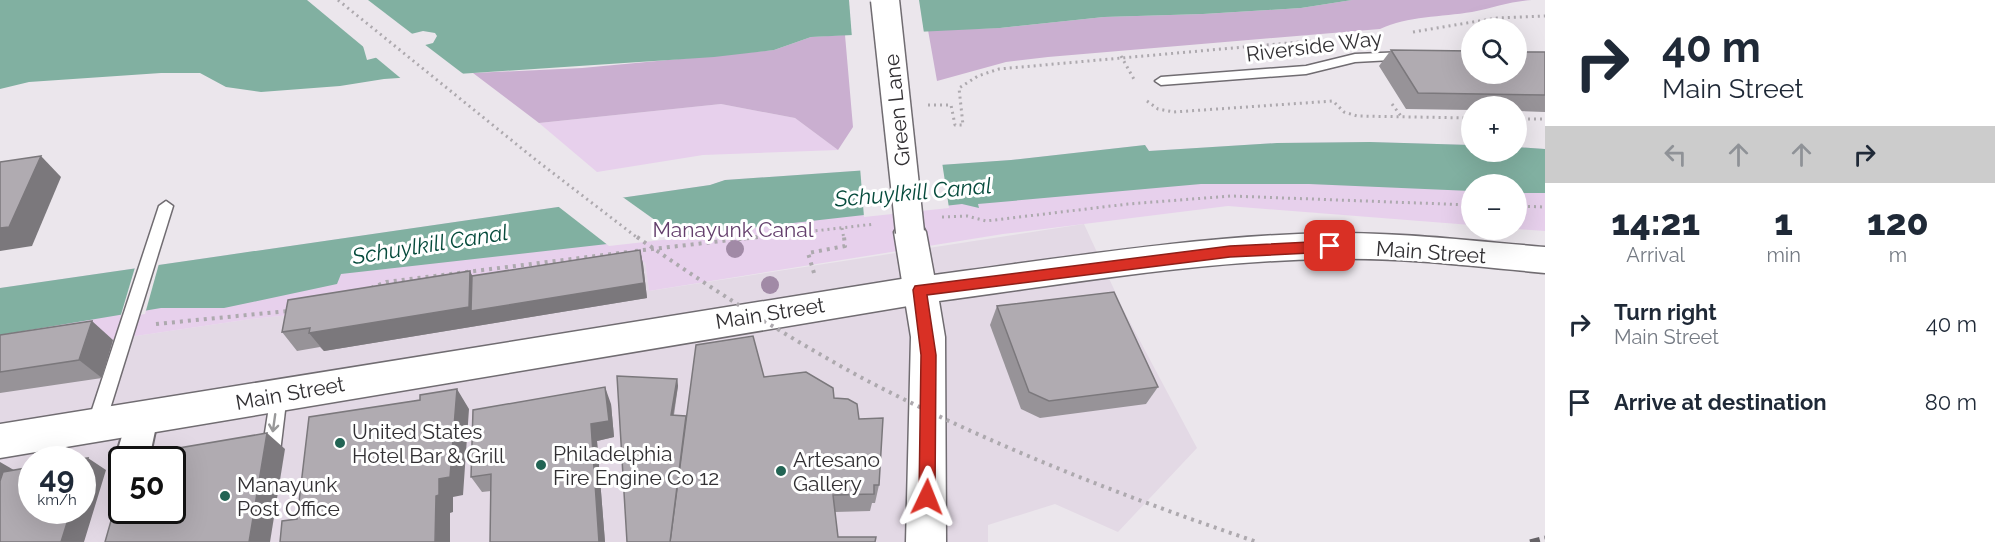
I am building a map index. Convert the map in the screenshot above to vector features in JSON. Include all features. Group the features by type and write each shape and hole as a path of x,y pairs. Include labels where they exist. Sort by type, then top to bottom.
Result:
{"main road":[{"name":"Green Lane","path":"885,0 909,224 928,337 926,542"},
{"name":"Main Street","path":"0,441 920,290 1230,252 1287,248 1383,248 1545,260"}],"street":[{"path":"135,446 142,417"}],"lane":[{"name":"Riverside Way","path":"1161,81 1306,70 1355,58 1418,57"},
{"path":"96,425 165,206"},
{"path":"271,452 279,394"}],"path":[{"path":"339,0 601,210 705,284 810,349 915,405 1015,452 1119,494 1257,542"},
{"path":"934,105 951,105 955,124 963,125 958,96 959,88 968,80 999,70 1044,63 1121,56 1136,82"},
{"path":"1146,100 1158,109 1174,112 1333,101 1350,114 1461,118"},
{"path":"1392,104 1401,117"},
{"path":"1527,119 1545,119"},
{"path":"364,293 386,282 842,228 909,224 967,216 986,221 1128,204 1230,196 1461,205"},
{"path":"1527,206 1545,207"},
{"path":"814,273 808,253 845,246 842,228"},
{"path":"129,325 294,310"}],"shaded area":[{"path":"1352,0 1532,0 1472,12 1413,19 1380,29 1006,62 937,81 928,30 1000,28 1104,17 1301,8"},
{"path":"845,35 853,127 838,150 795,118 721,104 539,123 473,73 582,68 774,50 811,37"},
{"path":"1084,224 1124,311 1197,448 1118,532 1055,504 988,525 988,542 0,542 0,356 251,319 358,308 645,262 649,291"}],"green space":[{"path":"721,104 795,118 838,150 703,155 597,172 539,123"},
{"name":"Manayunk Canal","path":"1370,142 1461,145 1461,162 1527,162 1527,148 1545,149 1545,231 1527,230 1527,174 1461,174 1461,224 1228,206 1003,234 649,291 645,262 358,308 251,319 0,356 0,288 710,185 725,180 1011,160 1145,145 1149,151 1277,143"}],"water":[{"path":"0,0 1352,0 1301,8 1104,17 1000,28 811,37 774,50 714,57 384,79 340,86 261,92 226,87 200,73 161,73 29,82 0,89","holes":["423,31 435,33 437,36 433,43 367,60 363,46"]},
{"name":"Schuylkill Canal","path":"1370,142 1461,145 1461,162 1527,162 1527,148 1545,149 1545,193 1527,193 1527,174 1461,174 1461,191 1309,184 1201,184 978,204 979,208 962,204 341,274 337,284 224,308 161,308 0,335 0,288 710,185 725,180 1011,160 1145,145 1149,151 1277,143"}],"pier":[{"path":"307,0 368,0 415,36 366,49"},
{"path":"849,0 919,0 924,33 852,38"},
{"path":"424,44 466,76 404,81 374,56"},
{"path":"942,162 949,208 864,217 860,167"},
{"path":"619,195 680,238 609,246 555,204"},
{"path":"160,260 145,314 120,318 136,264"}],"building":[{"path":"1391,50 1461,51 1461,84 1527,84 1527,52 1545,52 1545,95 1418,93"},
{"path":"41,156 9,227 0,228 0,162"},
{"path":"640,250 644,283 471,311 472,276"},
{"path":"470,271 469,307 309,333 310,328 282,332 288,300"},
{"path":"1114,292 1158,387 1049,401 1029,392 997,306"},
{"path":"92,321 79,360 0,372 0,335"},
{"name":"Artesano Gallery","path":"753,336 764,377 806,372 833,388 834,398 848,399 857,404 859,419 883,418 879,485 874,485 874,494 833,495 838,537 876,537 875,542 670,542 696,345"},
{"path":"617,376 677,379 671,415 686,416 670,542 627,542"},
{"name":"Philadelphia Fire Engine Co 12","path":"605,387 609,421 591,424 599,542 490,542 491,474 471,477 473,410"},
{"path":"457,389 450,477 439,479 439,495 436,496 435,542 280,542 282,521 297,519 309,417 420,400 420,395"},
{"name":"Manayunk Post Office","path":"267,433 249,542 105,542 110,524 186,524 186,447"},
{"path":"18,469 18,524 67,524 61,542 0,542 0,481 3,472"}],"railway":[{"path":"1530,542 1545,538"}],"place":[{"name":"United States Hotel Bar & Grill","path":"340,443"},
{"name":"Philadelphia Fire Engine Co 12","path":"541,465"},
{"name":"Artesano Gallery","path":"781,471"},
{"name":"Manayunk Post Office","path":"225,496"}],"route":[{"path":"927,497 928,337 920,290 1230,252 1330,246"}]}
